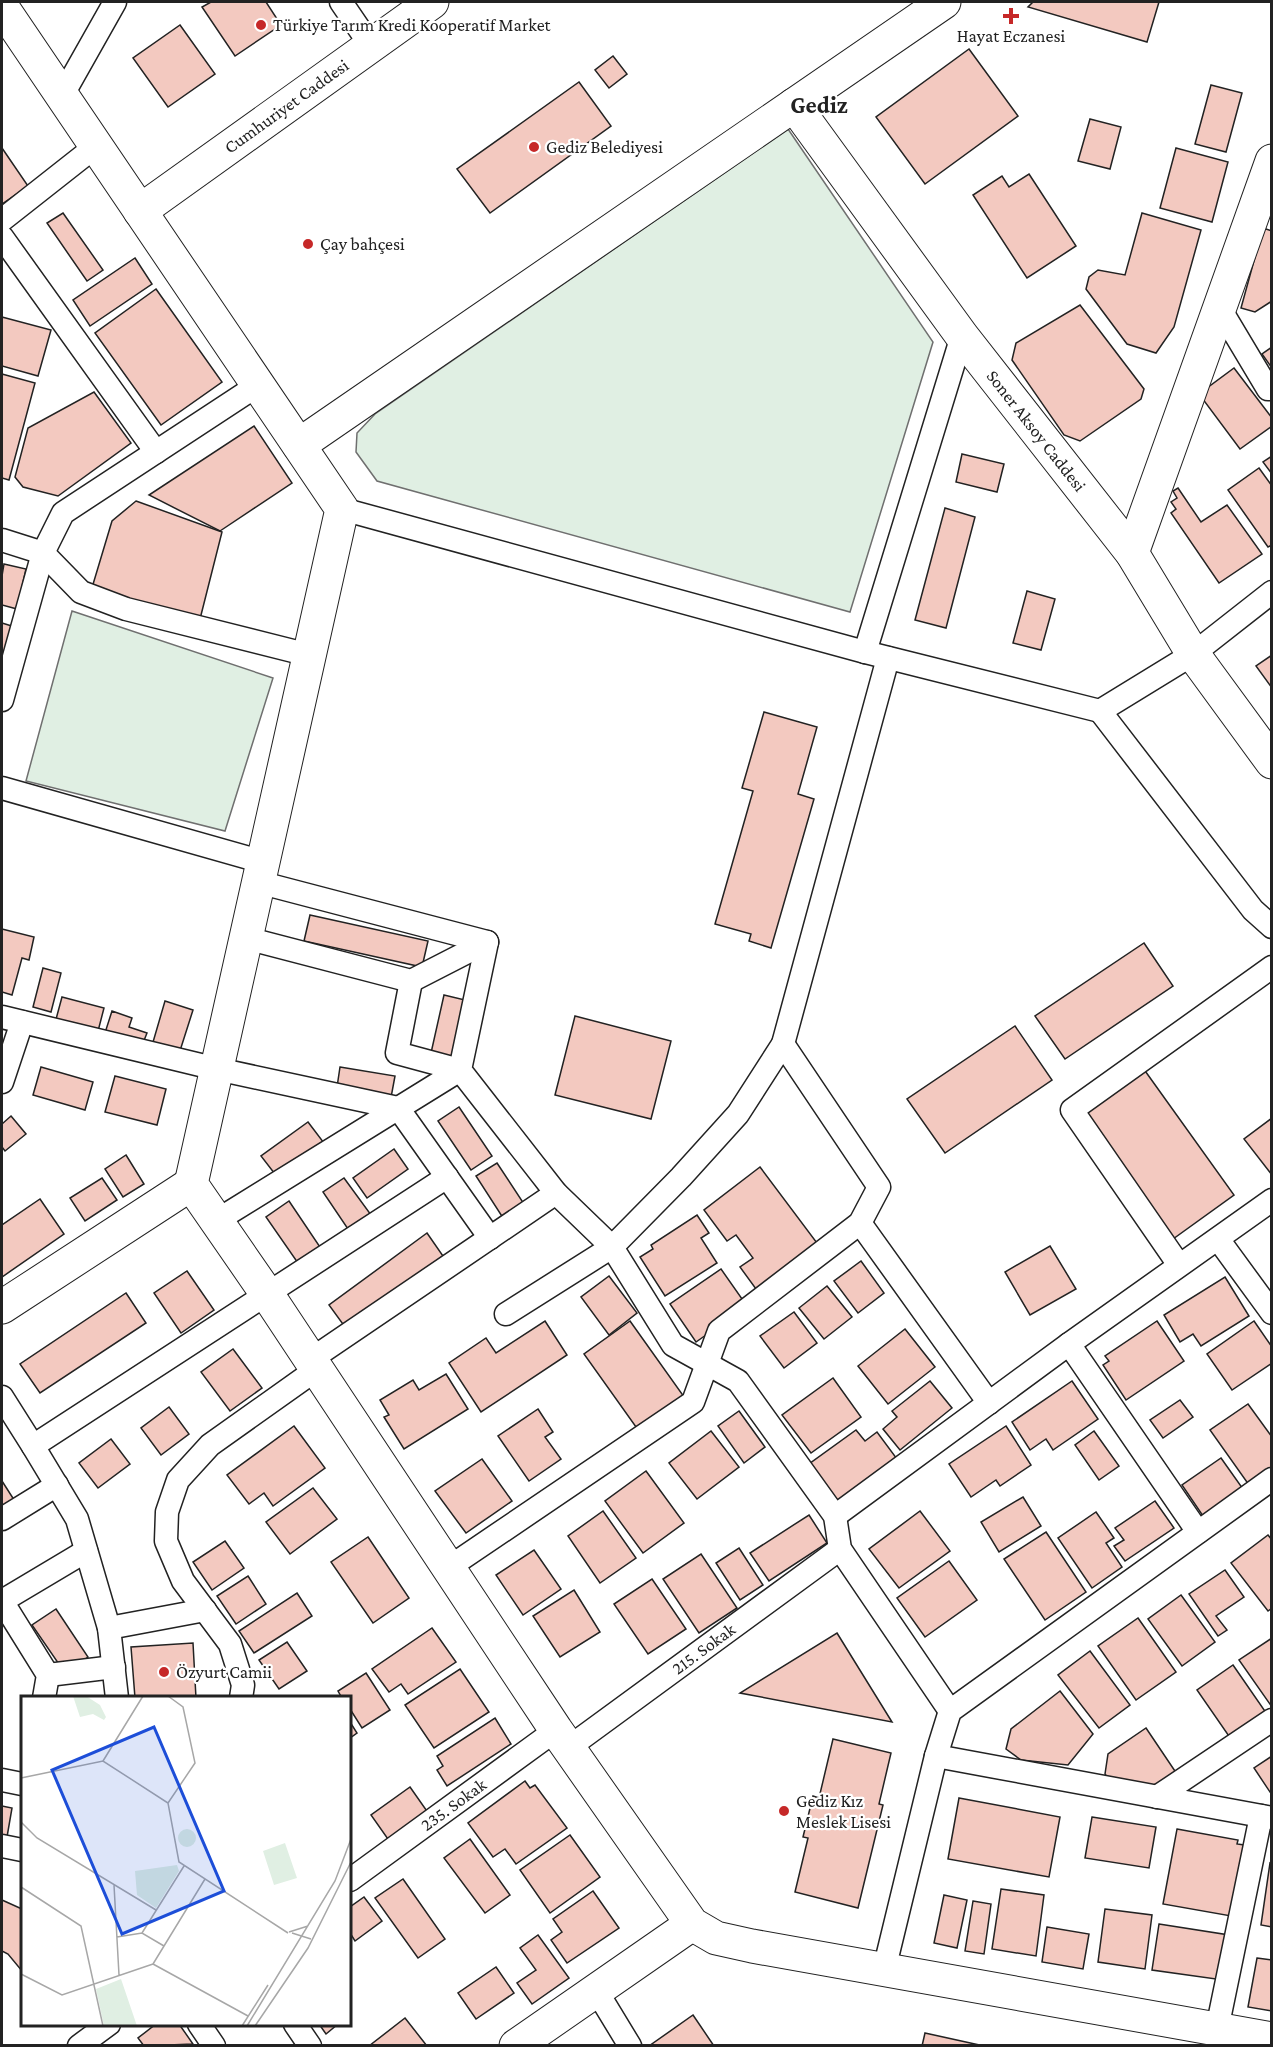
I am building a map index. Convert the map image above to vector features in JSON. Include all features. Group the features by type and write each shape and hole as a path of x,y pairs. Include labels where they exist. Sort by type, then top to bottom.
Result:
{"street":[{"path":"62,96 115,2"},
{"path":"340,2 371,45"},
{"name":"Cumhuriyet Caddesi","path":"140,211 432,2"},
{"path":"298,445 944,2"},
{"path":"2,7 342,509 865,652 1100,711 1253,910 1272,927"},
{"name":"Soner Aksoy Caddesi","path":"794,105 962,336 1132,552 1193,654 1272,762"},
{"path":"2,220 96,146"},
{"path":"1132,552 1272,161"},
{"path":"2,237 156,452"},
{"path":"1219,307 1268,389 1272,389"},
{"path":"865,652 962,336"},
{"path":"2,700 43,552 63,513 258,385"},
{"path":"2,1308 191,1184 342,509"},
{"path":"2,540 43,552 81,592 126,609 309,655"},
{"path":"1100,711 1193,654 1272,592"},
{"path":"506,1314 612,1247 681,1177 738,1114 783,1044 888,658"},
{"path":"2,788 260,872 487,942"},
{"path":"246,938 411,981 487,942"},
{"path":"216,1221 460,1070 487,942"},
{"path":"1179,1265 1072,1110 1272,967"},
{"path":"411,981 397,1053 460,1070 556,1193 612,1247 673,1345 738,1381 835,1516 840,1549 950,1711"},
{"path":"2,1082 12,1019 217,1069 398,1108 490,1238"},
{"path":"448,1568 693,1402 719,1331 860,1223 879,1187 783,1044"},
{"path":"33,1446 447,1177"},
{"path":"191,1184 267,1294 562,1739 692,1924 716,1938 1272,2039"},
{"path":"241,1696 243,1685 230,1644 183,1581 166,1541 167,1512 178,1480 210,1446 313,1365 556,1193"},
{"path":"835,1516 1069,1344 1272,1200"},
{"path":"860,1223 989,1403"},
{"path":"1218,1239 1272,1313"},
{"path":"1069,1344 1198,1532"},
{"path":"2,1397 77,1519 109,1628 117,1696"},
{"path":"884,1970 936,1756 950,1711 1272,1479"},
{"path":"2,1519 57,1485"},
{"name":"215. Sokak","path":"562,1739 840,1549"},
{"path":"44,1696 48,1675 2,1601 86,1551"},
{"path":"109,1628 205,1610"},
{"path":"48,1675 114,1667"},
{"path":"1157,1797 1272,1720"},
{"name":"235. Sokak","path":"351,1879 562,1739"},
{"path":"936,1756 1266,1817 1217,2029"},
{"path":"2,1780 21,1784"},
{"path":"2,1846 21,1850"},
{"path":"516,2046 692,1924"},
{"path":"596,1990 630,2046"},
{"path":"79,2046 108,2026"},
{"path":"200,2026 214,2046"},
{"path":"297,2026 310,2046"}],"green space":[{"path":"788,129 933,342 850,612 377,481 356,452 357,433 375,414"},
{"path":"72,611 273,678 225,831 26,781"}],"building":[{"path":"211,2 266,2 281,25 235,56 202,7"},
{"path":"1033,2 1159,2 1147,42 1028,7"},
{"path":"180,25 215,74 168,107 133,58"},
{"path":"969,49 1018,116 925,184 876,117"},
{"path":"613,56 627,74 609,88 595,70"},
{"name":"Gediz Belediyesi","path":"579,82 611,126 490,213 457,169"},
{"path":"1211,85 1242,93 1226,152 1195,144"},
{"path":"1090,119 1121,127 1110,169 1078,161"},
{"path":"2,148 28,186 2,204"},
{"path":"1176,148 1228,162 1212,222 1160,208"},
{"path":"1029,174 1076,246 1027,278 973,195 1002,176 1009,187"},
{"path":"63,213 103,270 87,281 47,223"},
{"path":"1142,213 1201,230 1174,327 1156,353 1127,344 1086,289 1089,277 1098,270 1125,275"},
{"path":"1263,228 1272,231 1272,301 1255,312 1241,308"},
{"path":"135,258 152,284 90,326 73,300"},
{"path":"156,289 222,382 161,425 95,333"},
{"path":"1080,305 1144,389 1141,399 1080,441 1064,435 1012,360 1016,343"},
{"path":"2,317 51,330 38,376 2,366"},
{"path":"1272,347 1272,368 1262,354"},
{"path":"1234,368 1272,418 1272,426 1240,449 1199,394"},
{"path":"2,374 35,383 9,480 2,478"},
{"path":"94,392 131,443 58,496 23,487 15,477 28,428"},
{"path":"254,426 292,483 220,531 149,495"},
{"path":"962,454 1004,464 997,492 956,482"},
{"path":"1272,456 1272,474 1263,462"},
{"path":"1259,468 1272,486 1272,545 1268,547 1228,490"},
{"path":"1178,488 1201,522 1227,505 1262,554 1219,583 1171,513 1176,509 1171,502 1177,498 1173,491"},
{"path":"136,501 222,532 199,623 91,591 112,521"},
{"path":"945,508 975,517 946,628 915,620"},
{"path":"4,564 26,569 17,609 2,605"},
{"path":"1027,591 1055,599 1041,650 1013,643"},
{"path":"2,623 15,627 2,663"},
{"path":"1272,655 1272,688 1256,666"},
{"path":"764,712 817,727 798,794 814,799 771,948 749,941 751,934 715,924 753,791 742,788"},
{"path":"310,915 428,941 422,967 304,941"},
{"path":"2,929 34,937 29,960 22,958 12,995 2,992"},
{"path":"1144,943 1173,986 1065,1059 1035,1016"},
{"path":"43,968 61,973 51,1012 33,1007"},
{"path":"444,995 465,1000 451,1058 431,1053"},
{"path":"62,997 104,1008 97,1035 55,1023"},
{"path":"165,1001 193,1010 178,1057 151,1049"},
{"path":"112,1011 132,1018 129,1027 147,1033 141,1048 104,1036"},
{"path":"575,1016 671,1041 651,1119 555,1095"},
{"path":"1015,1026 1052,1080 945,1153 907,1099"},
{"path":"41,1067 93,1082 85,1110 33,1095"},
{"path":"340,1067 395,1076 390,1103 336,1094"},
{"path":"1143,1068 1234,1195 1173,1239 1082,1112"},
{"path":"115,1076 166,1089 157,1125 105,1112"},
{"path":"459,1107 492,1156 471,1170 438,1121"},
{"path":"11,1116 26,1134 5,1151 2,1147 2,1124"},
{"path":"1272,1118 1272,1175 1244,1139"},
{"path":"308,1122 324,1143 278,1178 261,1156"},
{"path":"394,1149 408,1169 367,1198 353,1178"},
{"path":"126,1155 144,1184 123,1197 105,1169"},
{"path":"497,1163 526,1207 505,1221 476,1176"},
{"path":"760,1167 817,1243 756,1289 740,1267 753,1258 736,1235 727,1241 704,1210"},
{"path":"102,1178 117,1200 85,1221 70,1198"},
{"path":"344,1178 374,1219 352,1235 323,1192"},
{"path":"40,1199 64,1234 2,1277 2,1225"},
{"path":"289,1201 322,1250 300,1266 266,1217"},
{"path":"697,1215 709,1233 701,1238 717,1263 665,1296 640,1257 653,1249 651,1245"},
{"path":"427,1233 443,1256 345,1327 329,1305"},
{"path":"1050,1246 1076,1289 1030,1315 1005,1272"},
{"path":"861,1261 884,1293 858,1313 834,1281"},
{"path":"721,1269 747,1306 696,1342 670,1304"},
{"path":"187,1271 214,1310 181,1333 154,1293"},
{"path":"609,1276 637,1313 609,1335 581,1297"},
{"path":"1225,1277 1249,1316 1201,1346 1193,1334 1180,1342 1164,1315"},
{"path":"827,1286 852,1317 824,1339 799,1308"},
{"path":"126,1293 146,1323 40,1393 20,1364"},
{"path":"794,1312 817,1343 784,1368 760,1336"},
{"path":"545,1321 567,1355 481,1412 449,1363 486,1338 496,1353"},
{"path":"630,1321 687,1401 641,1434 584,1354"},
{"path":"1157,1321 1184,1361 1126,1400 1103,1365 1109,1361 1105,1356"},
{"path":"1254,1321 1272,1347 1272,1363 1232,1390 1207,1354"},
{"path":"905,1329 935,1367 888,1404 858,1366"},
{"path":"233,1349 262,1388 230,1411 201,1372"},
{"path":"446,1374 468,1409 404,1449 384,1417 389,1415 380,1400 413,1380 419,1390"},
{"path":"833,1378 861,1417 811,1453 782,1415"},
{"path":"930,1381 952,1408 900,1450 883,1429 897,1417 892,1411"},
{"path":"1072,1381 1098,1419 1053,1450 1046,1439 1030,1450 1012,1422"},
{"path":"1180,1400 1193,1417 1163,1438 1150,1420"},
{"path":"1248,1404 1272,1437 1272,1469 1249,1485 1210,1430"},
{"path":"169,1407 189,1434 161,1455 141,1428"},
{"path":"538,1409 553,1432 545,1437 561,1459 529,1481 498,1436"},
{"path":"739,1411 765,1447 744,1463 718,1426"},
{"path":"294,1426 325,1468 273,1506 264,1493 249,1504 227,1475"},
{"path":"1006,1426 1031,1465 1000,1486 996,1480 971,1497 949,1464"},
{"path":"856,1430 865,1441 877,1432 900,1463 841,1507 809,1464"},
{"path":"711,1431 739,1467 697,1499 669,1463"},
{"path":"1094,1431 1119,1466 1099,1480 1075,1445"},
{"path":"111,1439 130,1464 98,1488 79,1463"},
{"path":"1221,1458 1243,1489 1203,1516 1182,1485"},
{"path":"482,1459 512,1501 466,1533 435,1491"},
{"path":"646,1471 684,1523 643,1553 605,1501"},
{"path":"2,1481 18,1506 2,1516"},
{"path":"313,1488 337,1519 290,1554 266,1522"},
{"path":"1023,1497 1041,1526 999,1552 981,1522"},
{"path":"1155,1501 1174,1528 1125,1561 1114,1546 1124,1540 1115,1528"},
{"path":"603,1511 636,1558 600,1583 568,1536"},
{"path":"920,1511 950,1551 899,1588 869,1549"},
{"path":"1096,1512 1114,1538 1106,1543 1122,1567 1092,1588 1058,1538"},
{"path":"809,1515 827,1543 769,1581 750,1553"},
{"path":"1046,1532 1086,1592 1045,1620 1004,1559"},
{"path":"1268,1535 1272,1540 1272,1608 1268,1611 1231,1563"},
{"path":"368,1537 409,1598 373,1623 331,1562"},
{"path":"225,1541 244,1568 212,1590 193,1562"},
{"path":"739,1548 763,1585 740,1600 716,1563"},
{"path":"534,1550 561,1589 523,1615 496,1575"},
{"path":"701,1554 737,1608 699,1633 663,1579"},
{"path":"949,1561 977,1600 925,1637 897,1598"},
{"path":"1225,1570 1244,1597 1216,1616 1227,1630 1218,1636 1189,1594"},
{"path":"248,1576 266,1604 236,1624 217,1596"},
{"path":"652,1579 686,1629 648,1654 614,1604"},
{"path":"574,1590 600,1632 560,1657 533,1616"},
{"path":"297,1593 312,1616 254,1653 239,1631"},
{"path":"1181,1595 1215,1642 1182,1666 1148,1619"},
{"path":"56,1609 88,1657 65,1673 32,1625"},
{"path":"1138,1618 1176,1672 1136,1700 1098,1646"},
{"path":"432,1628 456,1662 408,1694 401,1684 389,1692 372,1669"},
{"path":"837,1633 892,1722 740,1693"},
{"path":"1272,1638 1272,1707 1239,1660"},
{"path":"287,1642 307,1671 279,1689 259,1660"},
{"name":"Özyurt Camii","path":"193,1643 196,1696 135,1696 131,1647"},
{"path":"1090,1651 1130,1705 1099,1728 1058,1675"},
{"path":"1233,1665 1269,1717 1233,1742 1197,1690"},
{"path":"460,1669 489,1712 434,1748 405,1705"},
{"path":"366,1673 390,1710 362,1728 351,1711 351,1696 341,1696 338,1691"},
{"path":"1060,1691 1093,1734 1068,1765 1021,1760 1006,1749 1011,1729"},
{"path":"495,1718 511,1744 447,1786 437,1770 443,1766 437,1756"},
{"path":"351,1724 357,1733 351,1737"},
{"path":"1146,1728 1179,1777 1152,1795 1113,1786 1105,1774 1108,1754"},
{"path":"833,1739 891,1753 879,1804 883,1805 858,1908 795,1892 808,1838 803,1837 813,1796 819,1798"},
{"path":"1272,1756 1272,1795 1254,1768"},
{"path":"525,1781 530,1788 535,1785 567,1828 516,1864 505,1849 493,1857 468,1823"},
{"path":"410,1787 429,1814 390,1842 371,1815"},
{"path":"959,1798 1060,1817 1049,1877 948,1859"},
{"path":"2,1806 12,1808 7,1837 2,1836"},
{"path":"1092,1817 1156,1827 1149,1868 1085,1858"},
{"path":"1177,1829 1238,1840 1237,1844 1244,1845 1231,1916 1163,1904"},
{"path":"570,1835 600,1877 550,1913 520,1870"},
{"path":"470,1839 510,1895 485,1913 444,1858"},
{"path":"1270,1863 1272,1864 1272,1927 1261,1925"},
{"path":"403,1879 445,1939 418,1958 375,1898"},
{"path":"1001,1889 1044,1895 1036,1956 992,1949"},
{"path":"593,1891 619,1928 567,1963 551,1940 562,1932 553,1919"},
{"path":"944,1895 967,1900 957,1948 934,1943"},
{"path":"364,1897 382,1921 355,1941 351,1935 351,1906"},
{"path":"2,1900 21,1909 21,1970 8,1954 2,1951"},
{"path":"973,1901 991,1904 984,1954 965,1951"},
{"path":"1105,1909 1152,1915 1145,1969 1098,1962"},
{"path":"1159,1924 1229,1935 1223,1980 1152,1970"},
{"path":"1047,1927 1089,1934 1083,1969 1042,1962"},
{"path":"538,1935 569,1978 532,2004 517,1983 536,1970 520,1948"},
{"path":"1257,1958 1272,1960 1272,2011 1248,2007"},
{"path":"496,1967 514,1993 476,2019 458,1993"},
{"path":"693,2015 714,2046 649,2046"},
{"path":"405,2018 427,2046 369,2046"},
{"path":"153,2026 180,2026 193,2044 144,2046 138,2038"},
{"path":"320,2026 336,2026 326,2034"},
{"path":"925,2033 984,2046 922,2046"}],"place":[{"name":"Hayat Eczanesi","path":"1011,16"},
{"name":"Türkiye Tarım Kredi Kooperatif Market","path":"261,25"},
{"name":"Gediz Belediyesi","path":"534,147"},
{"name":"Çay bahçesi","path":"308,244"},
{"name":"Özyurt Camii","path":"164,1672"},
{"name":"Gediz Kız Meslek Lisesi","path":"784,1811"}],"district":[{"name":"Gediz","path":"819,104"}]}
